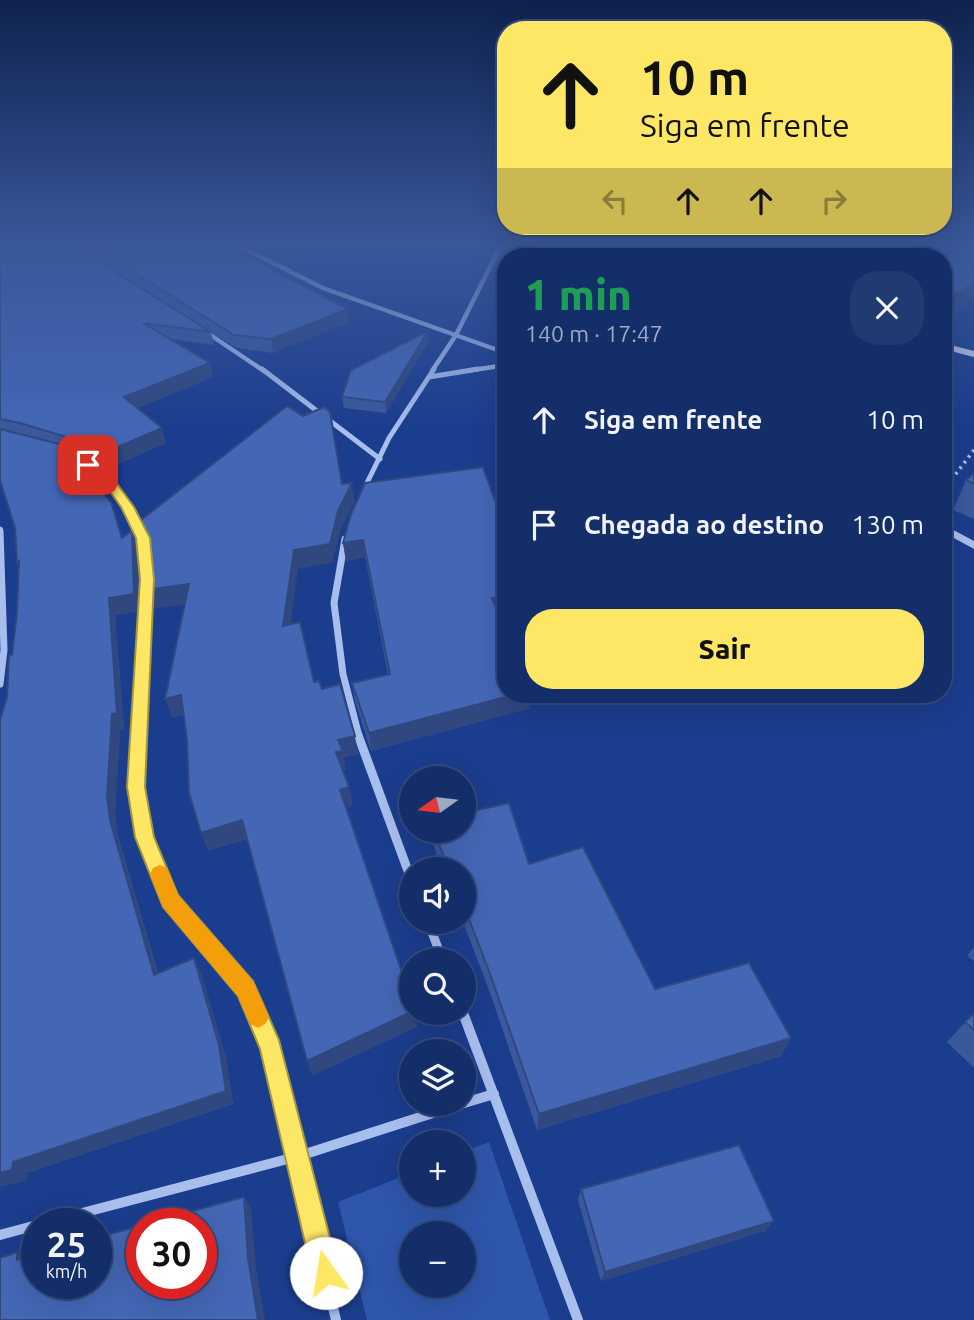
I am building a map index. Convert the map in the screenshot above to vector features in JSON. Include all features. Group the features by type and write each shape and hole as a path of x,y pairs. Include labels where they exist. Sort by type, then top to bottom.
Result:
{"main road":[{"path":"952,348 974,354"}],"street":[{"path":"370,305 497,350"},
{"path":"359,498 389,438 457,335 472,305"},
{"path":"201,330 248,359 380,459"},
{"path":"429,377 497,366"},
{"path":"67,455 88,465 110,484 128,507 143,538 147,579 136,787 145,837 170,900 245,989 271,1048 337,1320"},
{"path":"349,528 334,600 341,666 367,765 403,857"},
{"path":"0,529 4,650 0,684"},
{"path":"952,533 974,545"},
{"path":"468,1025 578,1320"},
{"path":"476,1100 494,1094"},
{"path":"101,1208 299,1156 424,1116"},
{"path":"0,1235 21,1229"}],"path":[{"path":"952,479 974,450"}],"shaded area":[{"path":"489,1142 550,1320 367,1320 338,1202 399,1178 399,1207 476,1207 476,1147"}],"building":[{"path":"0,305 167,305 211,332 143,323 210,363 124,397 162,428 97,456 63,436 0,419"},
{"path":"185,305 339,305 348,309 271,339 234,335"},
{"path":"428,331 385,402 342,397 351,370"},
{"path":"287,406 303,416 324,407 330,412 342,484 352,483 338,511 330,544 294,550 283,626 300,622 314,682 319,681 322,689 340,684 355,736 338,740 343,751 336,752 349,787 340,790 399,964 399,1018 307,1061 242,820 201,833 189,793 187,740 181,695 165,699 189,584 146,590 146,552 141,520"},
{"path":"0,429 59,444 85,460 75,463 111,502 122,538 132,530 134,594 109,598 117,713 112,714 107,797 110,820 154,975 194,958 219,1045 226,1091 13,1162 12,1170 0,1173 0,720 7,697 9,656 12,655 17,612 19,561 17,562 15,528 0,480"},
{"path":"483,467 497,506 497,597 492,598 497,610 497,699 369,733 352,683 390,674 363,540 343,543 351,514 365,483"},
{"path":"974,473 974,484 966,480"},
{"path":"509,803 529,864 583,847 655,989 749,963 791,1038 539,1114 475,934 476,857 444,857 439,844 476,844 476,810"},
{"path":"974,1013 974,1030 965,1022"},
{"path":"739,1145 774,1221 605,1272 581,1189"},
{"path":"244,1197 248,1258 258,1320 0,1320 0,1258 17,1252 17,1260 21,1259 21,1299 112,1299 112,1233 126,1230 126,1299 217,1299 217,1208 203,1208"}],"slow traffic":[{"path":"160,874 170,900 245,989 258,1017"}],"route":[{"path":"88,465 110,484 128,507 143,538 147,579 136,787 145,837 170,900 245,989 271,1048 326,1273"}]}
